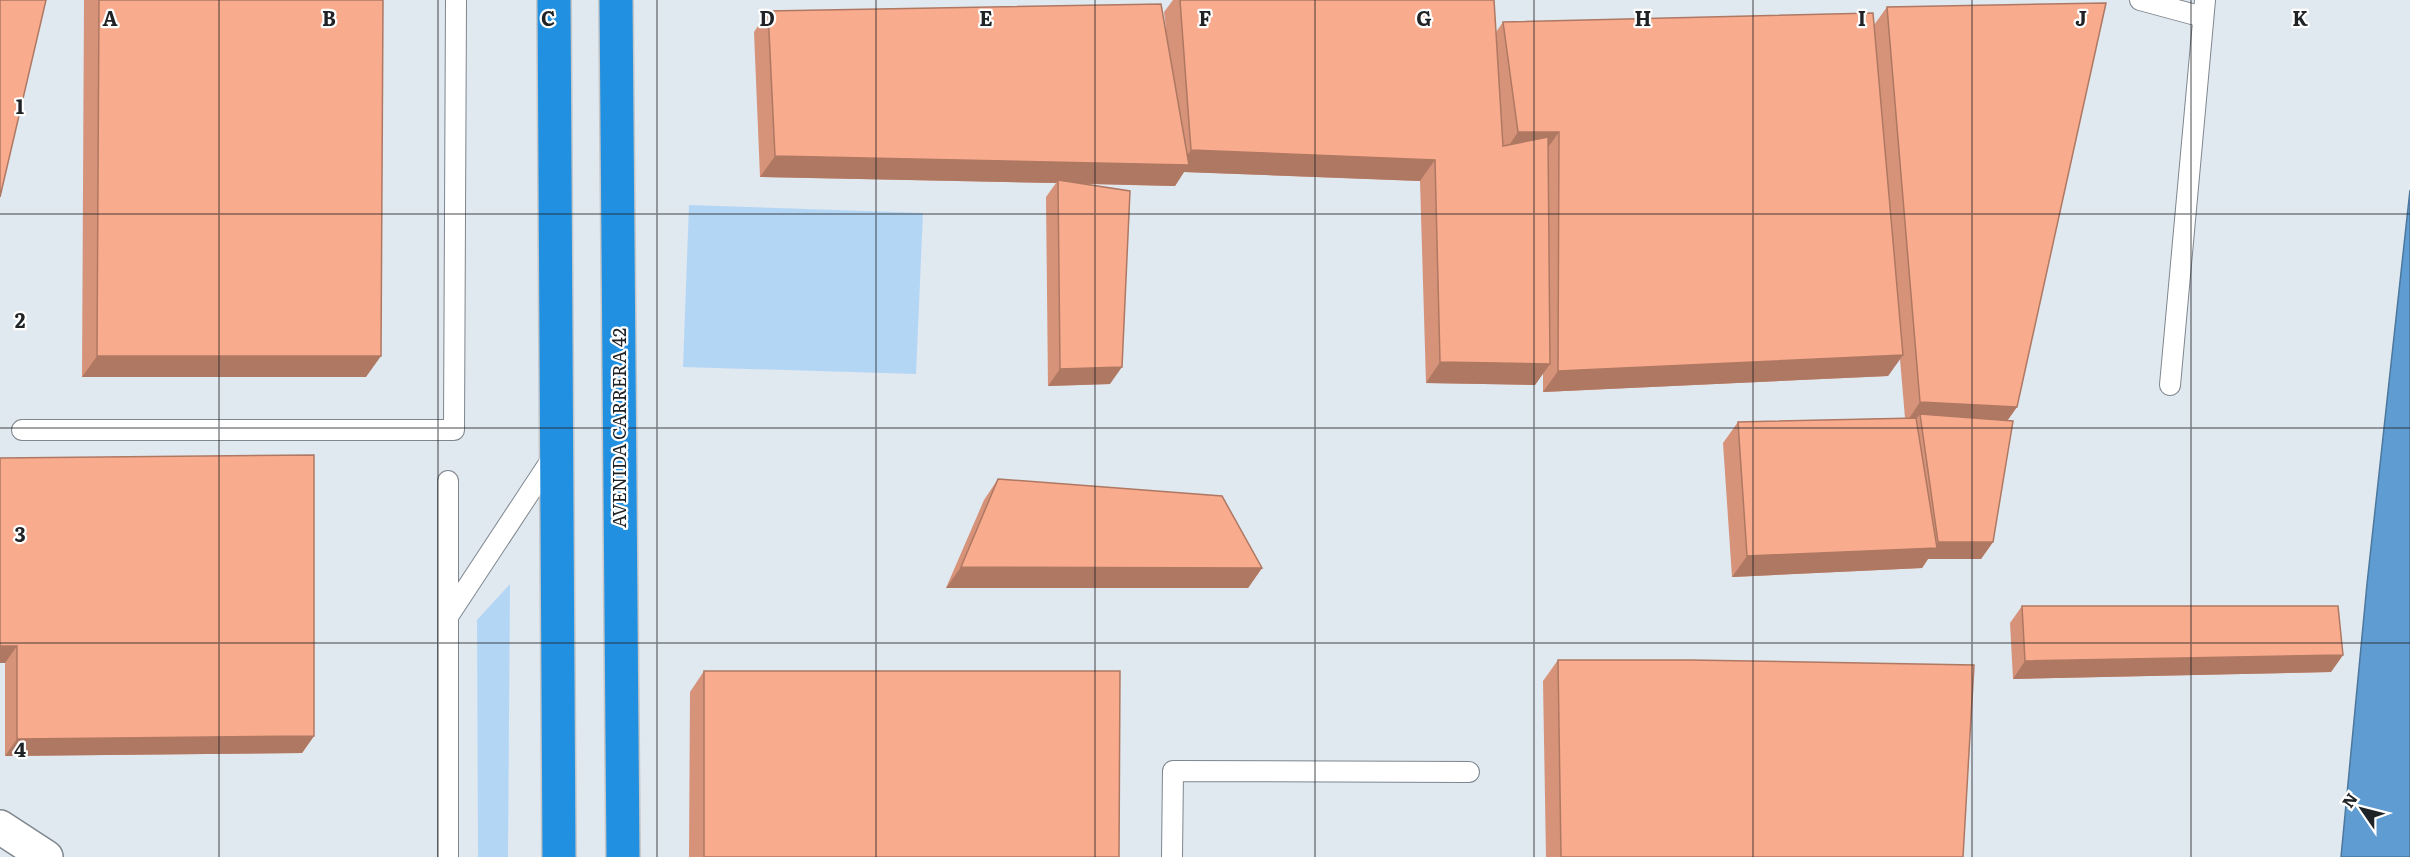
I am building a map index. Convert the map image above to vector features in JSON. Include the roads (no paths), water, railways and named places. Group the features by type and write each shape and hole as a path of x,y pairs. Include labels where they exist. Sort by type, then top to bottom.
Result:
{"highway":[{"path":"554,0 559,857"},
{"name":"AVENIDA CARRERA 42","path":"616,0 623,857"}],"street":[{"path":"0,827 43,856"}],"lane":[{"path":"22,430 454,430 456,0"},
{"path":"2140,0 2204,9 2170,385"},
{"path":"449,615 557,451"},
{"path":"448,481 448,857"},
{"path":"1172,857 1173,771 1469,772"}],"water":[{"path":"2410,190 2410,857 2341,857 2367,584"}]}
